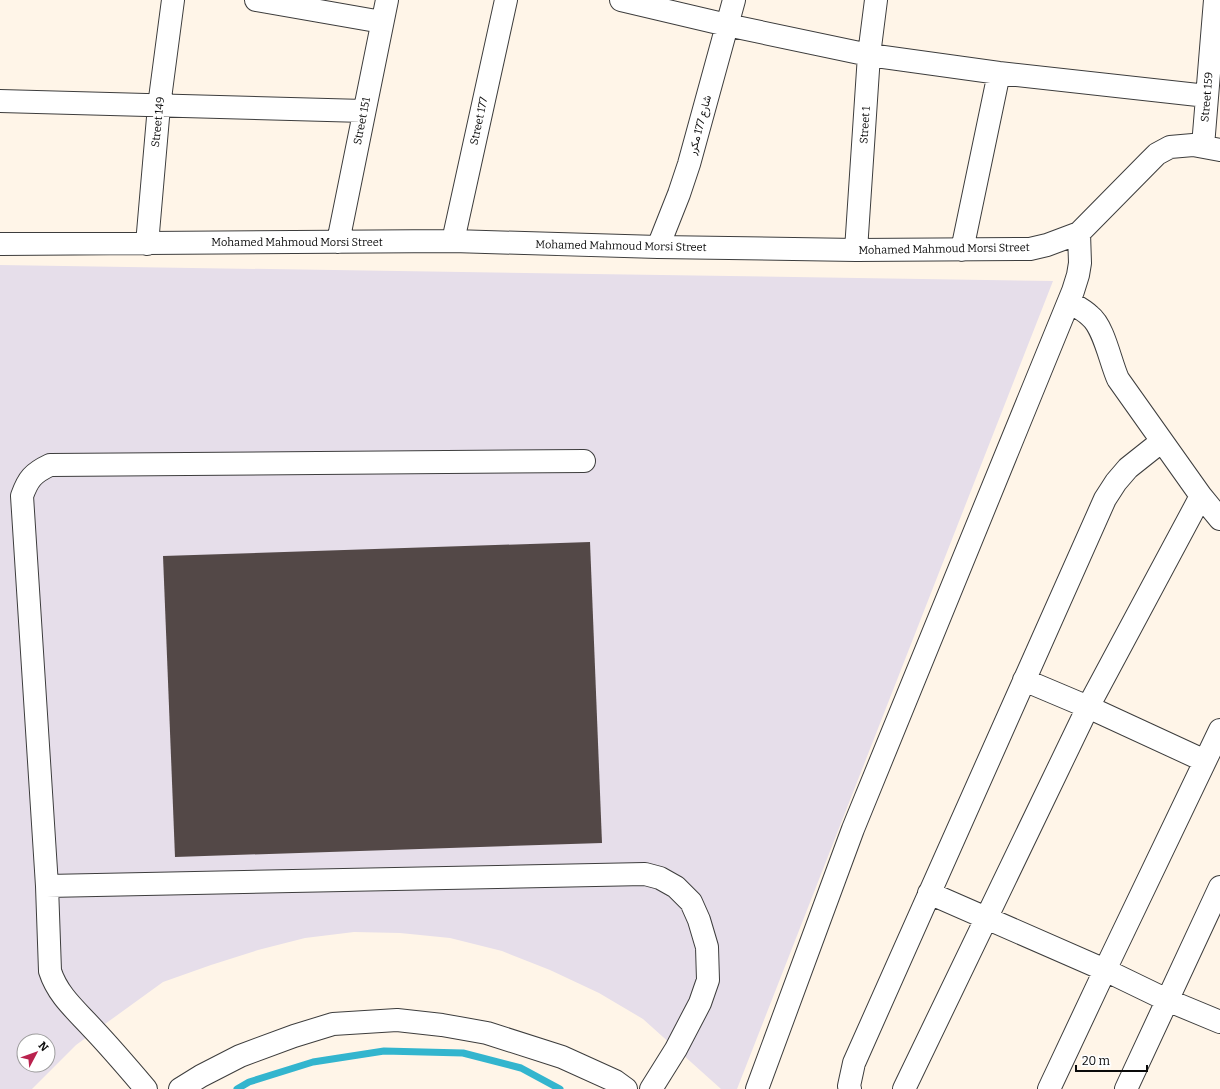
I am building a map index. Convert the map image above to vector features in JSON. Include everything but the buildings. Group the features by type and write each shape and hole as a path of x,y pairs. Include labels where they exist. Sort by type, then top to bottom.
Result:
{"street":[{"name":"Street 149","path":"147,244 159,106 173,0"},
{"path":"256,0 382,22"},
{"name":"Street 151","path":"338,242 386,0"},
{"name":"Street 177","path":"453,242 506,0"},
{"path":"621,0 727,25 869,55 999,73 1207,96"},
{"name":"شارع 177 مكرر","path":"658,247 689,164 734,0"},
{"name":"Street 1","path":"856,250 869,55 876,0"},
{"name":"Street 159","path":"1212,148 1207,96 1215,0"},
{"path":"962,250 999,73"},
{"path":"0,101 364,111"},
{"name":"Mohamed Mahmoud Morsi Street","path":"0,244 453,242 856,250 1030,249 1047,246 1079,233 1157,154 1170,147 1193,145 1212,148"},
{"path":"757,1089 853,829 1069,302 1078,275 1080,263 1079,233"},
{"path":"1069,302 1091,316 1097,323 1101,330 1118,379 1201,496 1220,519"},
{"path":"850,1089 849,1086 854,1063 1105,499 1116,482 1128,468 1162,441"},
{"path":"146,1089 58,991 50,971 47,886 22,496 30,479 38,471 50,465 584,461"},
{"path":"904,1089 1088,707 1201,496"},
{"path":"1024,680 1088,707 1205,761"},
{"path":"1049,1089 1220,730"},
{"path":"47,886 645,874 660,878 676,886 691,902 700,920 708,947 708,980 700,1003 676,1048 651,1089"},
{"path":"1126,1089 1220,887"},
{"path":"929,893 1105,970 1167,1000 1220,1022"},
{"path":"180,1089 201,1076 240,1056 294,1036 333,1024 397,1020 442,1025 487,1033 562,1056 615,1081 626,1089"}],"shaded area":[{"path":"0,265 1053,281 737,1089 721,1089 643,1019 599,993 550,970 502,951 450,938 400,933 354,932 305,938 258,950 163,982 76,1045 56,1065 56,1033 16,1033 16,1073 48,1073 32,1089 0,1089"}],"waterway":[{"path":"237,1089 249,1082 313,1062 384,1051 463,1053 521,1068 560,1089"}]}
